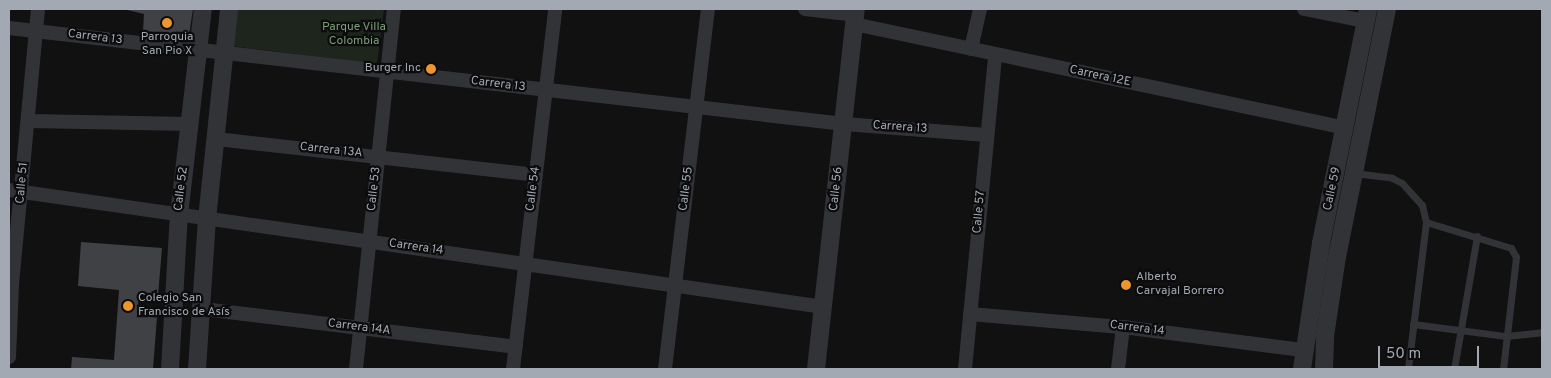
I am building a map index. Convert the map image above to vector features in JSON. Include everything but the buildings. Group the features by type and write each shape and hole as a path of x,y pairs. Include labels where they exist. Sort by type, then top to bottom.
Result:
{"street":[{"name":"Calle 51","path":"9,357 16,191 28,121 38,9"},
{"name":"Calle 52","path":"170,369 178,215 203,9"},
{"path":"198,369 207,219 229,9"},
{"name":"Calle 53","path":"356,369 394,9"},
{"name":"Calle 54","path":"513,369 555,9"},
{"name":"Calle 55","path":"665,369 708,9"},
{"name":"Carrera 12E","path":"805,9 855,16 995,55 1346,128"},
{"path":"972,49 980,9"},
{"path":"1304,9 1367,15"},
{"name":"Calle 59","path":"1302,369 1304,342 1387,9"},
{"name":"Calle 59","path":"1324,369 1324,336 1345,172 1346,128 1367,15"},
{"name":"Calle 56","path":"816,369 855,16"},
{"name":"Carrera 13","path":"9,28 696,108 844,124 987,135"},
{"name":"Calle 57","path":"966,369 995,55"},
{"path":"28,121 190,124"},
{"name":"Carrera 13A","path":"216,139 536,175"},
{"name":"Carrera 14","path":"16,191 824,307"},
{"name":"Carrera 14A","path":"203,309 516,348"},
{"name":"Carrera 14","path":"970,314 1304,342"},
{"path":"1118,369 1123,327"},
{"path":"1304,342 1324,336"}],"lane":[{"path":"1345,172 1383,176 1402,183 1422,205 1426,222 1408,369"},
{"path":"1426,222 1512,248 1516,257 1503,369"},
{"path":"1454,369 1477,236"},
{"path":"1413,324 1506,336 1542,332"}],"green space":[{"name":"Parque Villa Colombia","path":"236,9 384,9 377,64 232,46"}],"place":[{"name":"Parroquia San Pio X","path":"167,23"},
{"name":"Burger Inc","path":"431,69"},
{"name":"Alberto Carvajal Borrero","path":"1126,285"},
{"name":"Colegio San Francisco de Asís","path":"128,306"}]}
